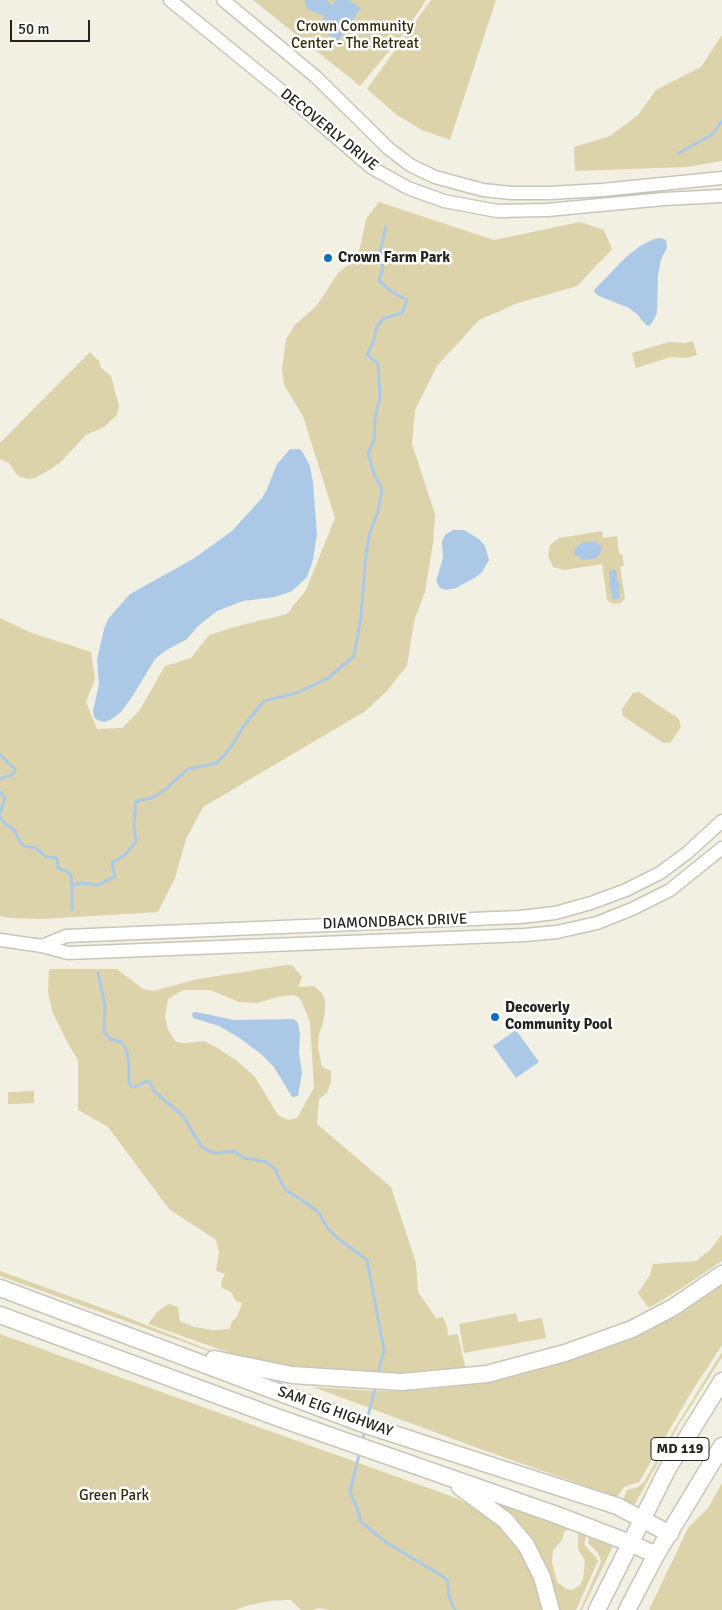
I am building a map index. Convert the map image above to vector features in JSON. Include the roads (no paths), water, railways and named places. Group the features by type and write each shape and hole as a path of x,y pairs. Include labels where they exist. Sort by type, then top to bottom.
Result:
{"main road":[{"path":"157,1347 292,1375 402,1382 487,1374 565,1353 632,1329 672,1308 722,1274"},
{"name":"SAM EIG HIGHWAY","path":"0,1288 367,1425 617,1506 670,1534"},
{"name":"SAM EIG HIGHWAY","path":"0,1315 442,1474 630,1543 656,1555"},
{"name":"MD 119","path":"598,1610 668,1468 722,1382"},
{"name":"MD 119","path":"627,1610 656,1555 722,1446"},
{"path":"442,1474 505,1520 526,1546 542,1577 551,1610"}],"street":[{"name":"DECOVERLY DRIVE","path":"170,0 295,102 372,168 408,188 444,201 497,211 547,210 722,196"},
{"name":"DECOVERLY DRIVE","path":"223,0 316,77 388,148 410,165 436,177 483,190 549,194 722,178"},
{"path":"703,180 705,196"},
{"name":"DIAMONDBACK DRIVE","path":"42,946 66,936 520,917 555,913 592,903 626,890 660,873 687,853 722,821"},
{"name":"DIAMONDBACK DRIVE","path":"0,940 42,946 68,953 526,935 557,932 597,923 670,890 722,848"}],"water":[{"path":"305,0 327,0 332,5 336,0 349,0 361,8 338,41 318,27 325,16 308,10 305,6"},
{"path":"661,238 666,240 667,248 661,259 658,275 657,313 649,326 629,308 599,296 594,290 625,258 640,246 654,239"},
{"path":"290,449 300,449 303,453 310,466 313,483 317,534 313,560 307,577 292,591 275,597 243,601 217,611 198,626 187,639 155,659 121,712 104,722 97,720 94,717 93,711 99,684 97,660 108,619 130,594 193,559 232,531 262,498 277,464"},
{"path":"453,530 464,530 479,539 485,546 489,560 482,572 476,577 456,588 446,590 440,588 436,581 443,558 442,542 445,535"},
{"path":"595,541 603,548 597,558 583,560 574,554 574,550 581,543"},
{"path":"616,569 617,580 620,584 620,599 613,599 609,584 609,571"},
{"path":"196,1012 234,1020 294,1019 298,1023 300,1033 299,1053 302,1073 298,1096 292,1097 274,1067 261,1054 219,1026 193,1018 192,1013"},
{"path":"516,1030 539,1062 516,1078 493,1046"}],"waterway":[{"path":"679,153 713,134 722,121"},
{"path":"72,886 80,883 99,885 115,876 112,862 124,856 136,842 134,824 136,801 152,798 166,789 188,769 217,763 264,701 299,692 328,678 354,656 361,617 366,554 382,489 374,474 368,453 374,441 375,418 380,397 378,363 367,355 373,343 377,326 384,318 402,313 407,300 392,292 379,281 383,268 380,252 386,227"},
{"path":"0,755 15,769 14,773 10,776 0,779"},
{"path":"0,792 5,798 0,813"},
{"path":"0,817 4,823 15,831 24,846 36,848 46,857 57,858 58,868 68,872 71,876 72,910"},
{"path":"98,973 105,1005 104,1032 110,1039 121,1042 124,1045 127,1052 129,1083 131,1086 135,1087 147,1081 150,1082 154,1091 183,1116 201,1146 208,1151 216,1153 234,1151 244,1158 267,1162 276,1170 287,1191 319,1213 327,1227 336,1237 367,1260 384,1350 378,1374"},
{"path":"367,1420 376,1385"},
{"path":"362,1442 365,1429"},
{"path":"360,1451 350,1492 361,1522 387,1543 444,1577 448,1582 449,1596 455,1610"}],"place":[{"name":"Crown Farm Park","path":"328,258"},
{"name":"Decoverly Community Pool","path":"495,1017"}],"park label":[{"name":"Crown Community Center - The Retreat","path":"355,36"},
{"name":"Green Park","path":"114,1496"}]}
